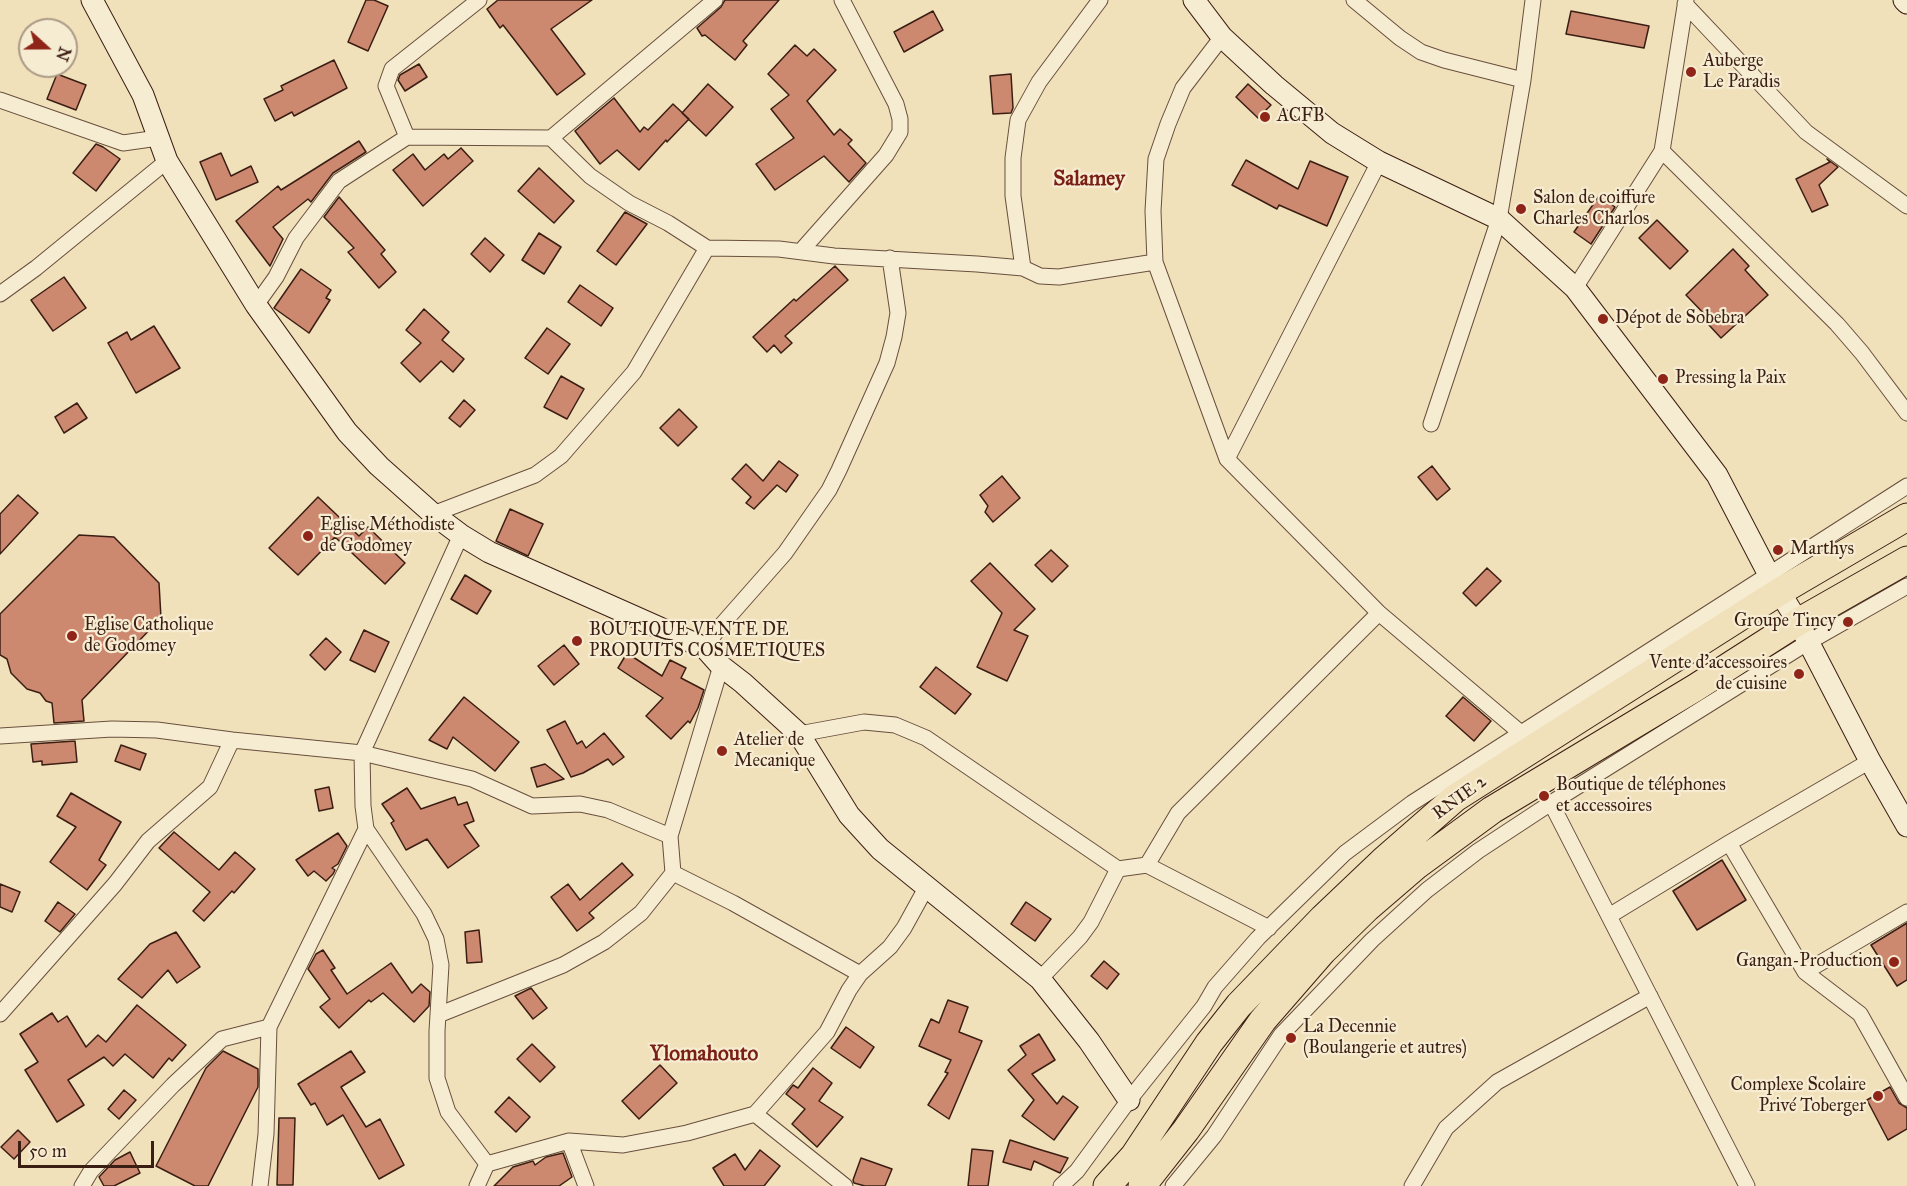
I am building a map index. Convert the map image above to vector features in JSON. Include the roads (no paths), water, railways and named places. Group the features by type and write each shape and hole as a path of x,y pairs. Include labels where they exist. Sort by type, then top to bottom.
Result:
{"highway":[{"name":"RNIE 2","path":"1107,1186 1134,1156 1209,1043 1239,1005 1323,918 1383,861 1455,798 1774,582 1907,517"},
{"name":"RNIE 2","path":"1142,1186 1186,1130 1263,1020 1323,951 1418,865 1492,810 1695,688 1802,633 1907,560"}],"street":[{"path":"92,0 142,95 167,161 256,305 347,432 379,466 433,514 489,552 705,648 721,666 743,682 799,734 849,815 880,849 1040,979 1089,1041 1129,1100"},
{"path":"407,137 386,86 392,69 479,0"},
{"path":"256,305 276,277 297,238 339,181 407,137 551,138 715,0"},
{"path":"801,251 886,155 900,132 900,119 896,104 842,0"},
{"path":"1023,268 1013,196 1013,158 1018,120 1039,82 1100,0"},
{"path":"1194,0 1222,37 1274,85 1332,133 1379,162 1499,219 1575,288 1717,475 1907,826"},
{"path":"1354,0 1400,38 1421,52 1523,80"},
{"path":"1431,424 1499,219 1523,80 1533,0"},
{"path":"1575,288 1662,151 1686,2"},
{"path":"1686,2 1806,132 1907,206"},
{"path":"1222,37 1183,88 1168,124 1156,159 1152,211 1155,262 1227,459 1378,613 1522,734"},
{"path":"0,100 123,143 158,138"},
{"path":"551,138 590,176 629,203 668,223 707,248 779,249 834,256 1023,268 1041,276 1059,277 1155,262"},
{"path":"1662,151 1837,324 1907,413"},
{"path":"0,294 36,268 167,161"},
{"path":"1227,459 1379,162"},
{"path":"433,514 535,475 561,456 634,372 707,248"},
{"path":"705,648 718,629 785,553 829,489 839,470 887,363 894,338 898,313 890,258"},
{"path":"1061,1186 1077,1171 1129,1100 1204,1006 1215,987 1258,938 1345,853 1412,803 1774,582 1907,486"},
{"path":"461,535 362,753 363,806 366,829 424,914 436,939 441,965 437,1078 448,1112 487,1164"},
{"path":"1173,1186 1214,1136 1281,1035 1372,940 1428,890 1478,851 1802,633 1907,586"},
{"path":"1147,865 1178,813 1378,613"},
{"path":"438,1015 563,965 604,942 641,913 673,873 670,836 721,666"},
{"path":"799,734 864,722 895,725 906,729 926,738 1118,869 1147,865 1269,928"},
{"path":"0,736 112,729 157,730 362,753 472,779 532,806 580,804 608,810 670,836"},
{"path":"0,1014 115,884 148,841 210,787 232,740"},
{"path":"1609,916 1870,761"},
{"path":"1551,803 1747,1186"},
{"path":"260,1186 266,1134 270,1027 366,829"},
{"path":"1729,843 1805,972 1860,1014 1907,1098"},
{"path":"1040,979 1080,937 1091,922 1118,869"},
{"path":"673,873 733,903 860,974"},
{"path":"477,1186 487,1164 569,1141 623,1145 687,1133 756,1114 828,1032 860,974 890,947 904,928 926,888"},
{"path":"1805,972 1907,912"},
{"path":"1412,1186 1446,1128 1497,1082 1650,996"},
{"path":"82,1186 91,1171 173,1085 222,1039 270,1027"},
{"path":"756,1114 845,1186"},
{"path":"569,1141 586,1186"}],"place":[{"name":"Auberge Le Paradis","path":"1691,72"},
{"name":"ACFB","path":"1265,117"},
{"name":"Salon de coiffure Charles Charlos","path":"1521,209"},
{"name":"Dépot de Sobebra","path":"1603,319"},
{"name":"Pressing la Paix","path":"1663,379"},
{"name":"Eglise Méthodiste de Godomey","path":"308,536"},
{"name":"Marthys","path":"1778,550"},
{"name":"Groupe Tincy","path":"1848,622"},
{"name":"Eglise Catholique de Godomey","path":"72,636"},
{"name":"BOUTIQUE VENTE DE PRODUITS COSMETIQUES","path":"577,641"},
{"name":"Vente d'accessoires de cuisine","path":"1799,674"},
{"name":"Atelier de Mecanique","path":"722,751"},
{"name":"Boutique de téléphones et accessoires","path":"1544,796"},
{"name":"Gangan-Production","path":"1894,962"},
{"name":"La Decennie (Boulangerie et autres)","path":"1291,1038"},
{"name":"Complexe Scolaire Privé Toberger","path":"1878,1096"}],"district":[{"name":"Salamey","path":"1089,180"},
{"name":"Ylomahouto","path":"704,1055"}]}
